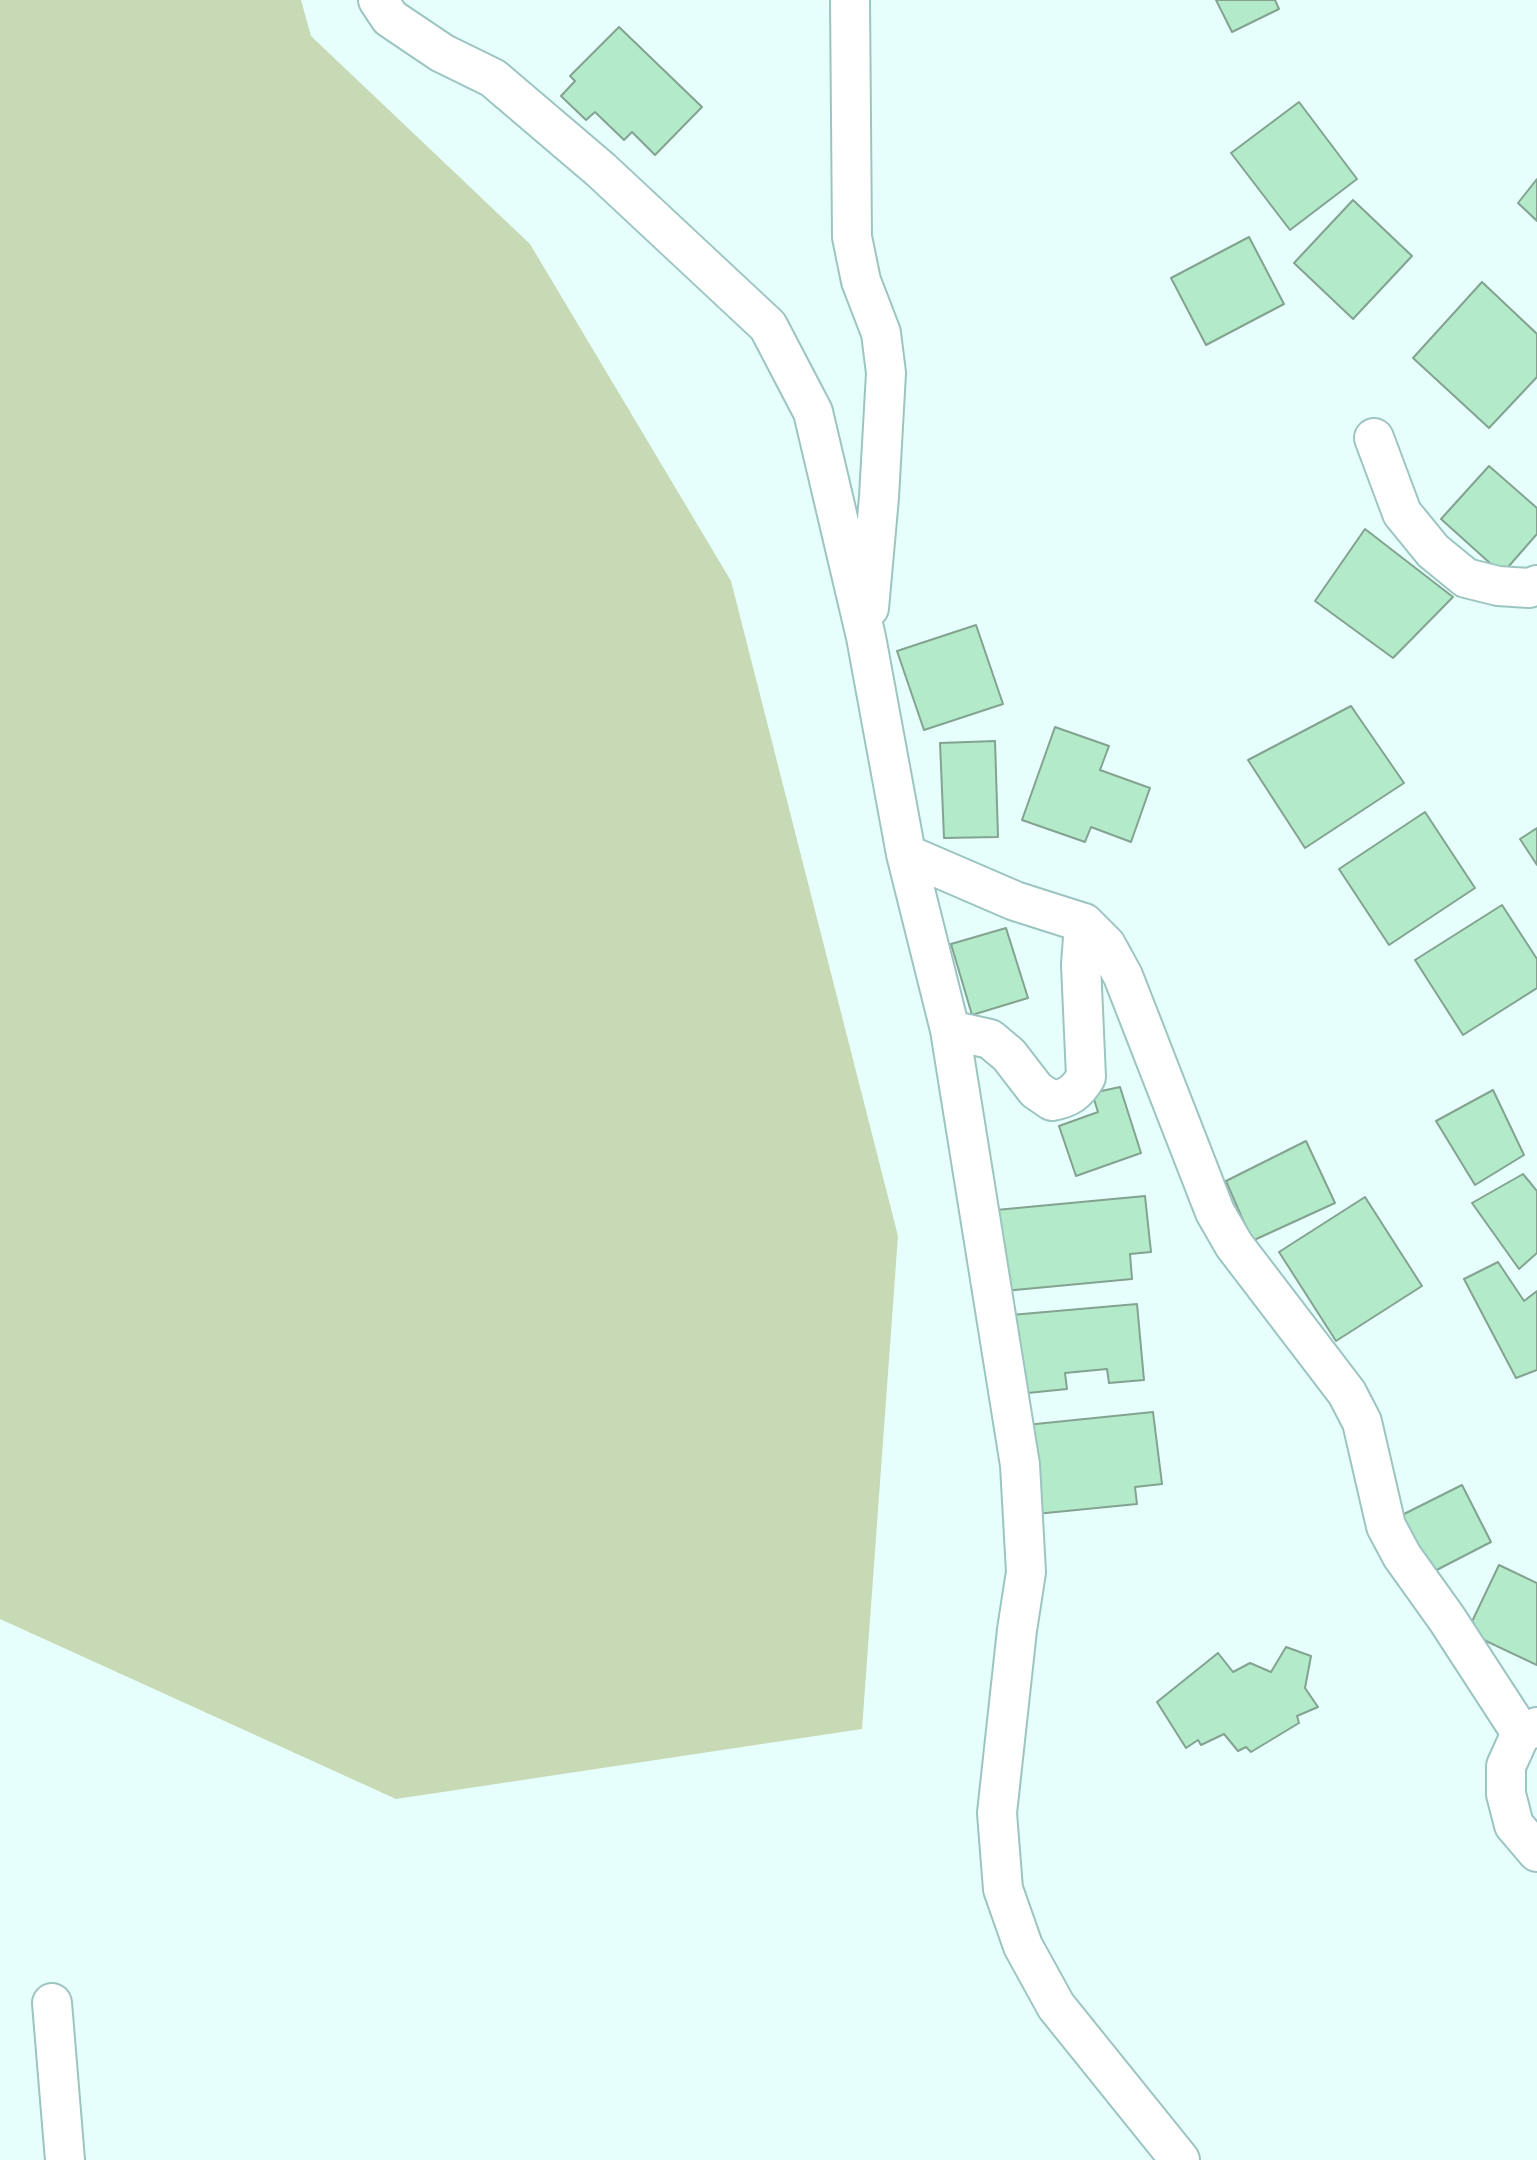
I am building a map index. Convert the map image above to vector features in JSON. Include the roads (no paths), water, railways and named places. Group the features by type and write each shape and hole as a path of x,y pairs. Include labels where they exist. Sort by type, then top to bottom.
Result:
{"street":[{"path":"378,0 390,18 442,53 493,78 611,178 768,326 813,412 866,637 906,854 950,1030 1020,1465 1026,1572 997,1813 1003,1889 1023,1946 1056,2006 1180,2160"},
{"path":"850,0 852,237 861,281 881,333 886,373 879,497 866,637"},
{"path":"1374,438 1402,513 1433,551 1466,578 1497,586 1529,589 1537,585"},
{"path":"906,854 1015,901 1084,923 1106,945 1123,976 1215,1212 1234,1245 1347,1393 1362,1422 1386,1526 1402,1556 1529,1730 1506,1766 1506,1794 1514,1825 1537,1852"},
{"path":"950,1030 990,1039 1009,1055 1036,1090 1052,1101 1068,1098 1080,1088 1086,1077 1081,965 1084,923"},
{"path":"52,2003 65,2160"}]}
